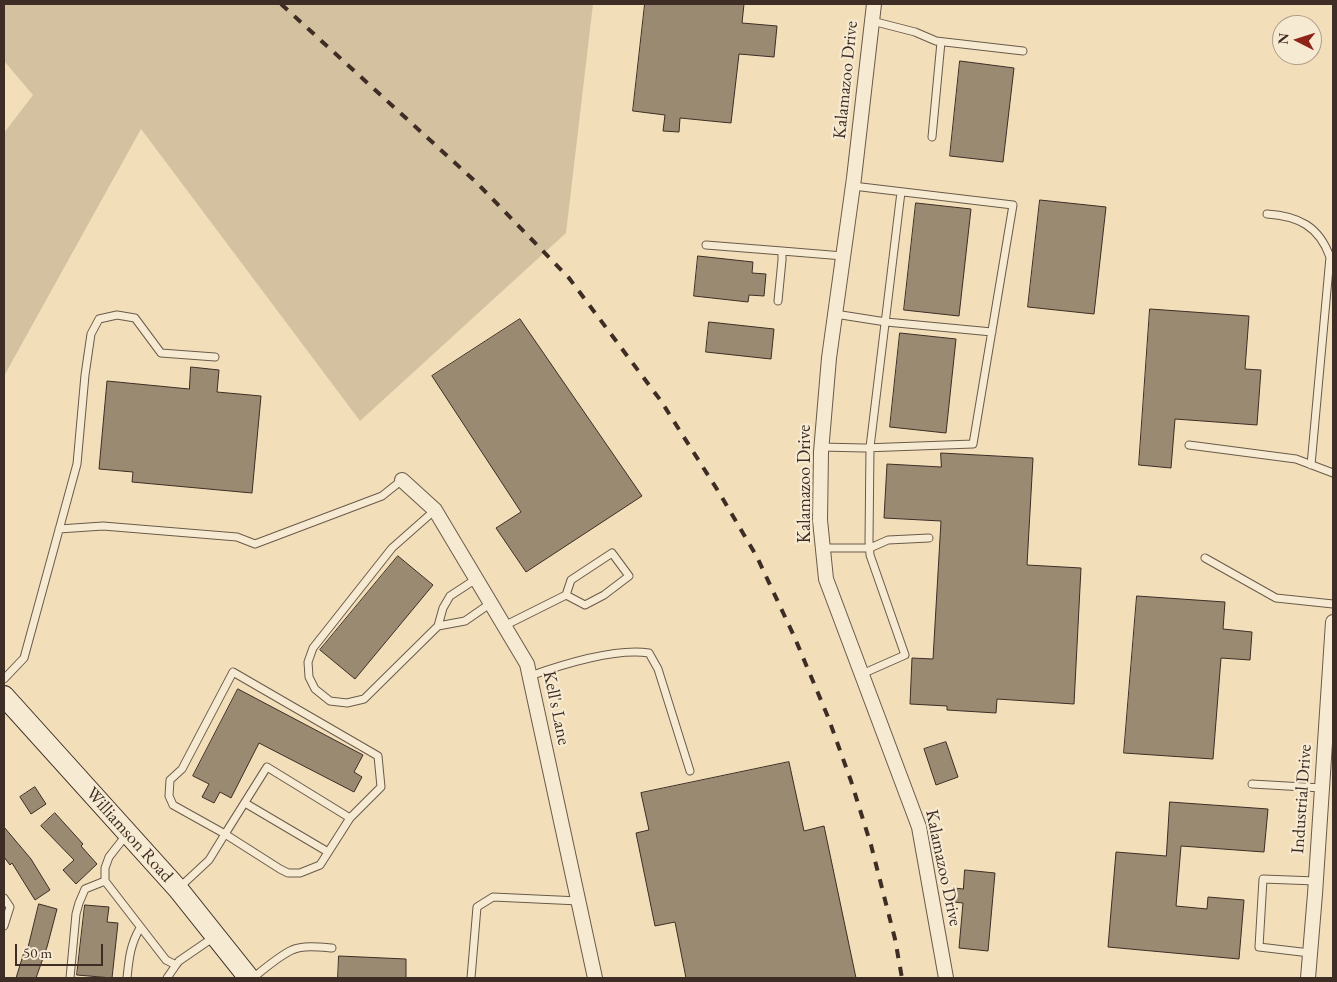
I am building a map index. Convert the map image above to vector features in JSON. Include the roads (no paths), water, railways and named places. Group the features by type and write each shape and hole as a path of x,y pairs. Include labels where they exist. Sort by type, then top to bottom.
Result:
{"main road":[{"name":"Williamson Road","path":"4,696 178,889 251,978"}],"street":[{"name":"Kalamazoo Drive","path":"874,4 853,186 829,358 821,447 820,520 826,578 919,827 946,978"},
{"name":"Kell's Lane","path":"402,480 435,510 527,664 595,978"},
{"name":"Industrial Drive","path":"1308,978 1333,622"}],"lane":[{"path":"872,22 915,32 936,42 1023,51"},
{"path":"932,137 941,42"},
{"path":"821,447 870,448 973,444 1013,205 853,186"},
{"path":"862,674 905,655 870,555 870,448 901,192"},
{"path":"1267,214 1282,215 1302,221 1325,244 1330,256 1311,465"},
{"path":"706,245 843,256"},
{"path":"778,301 782,251"},
{"path":"835,314 886,322 992,332"},
{"path":"4,679 24,658 77,464 85,375 91,334 99,319 117,315 135,318 161,353 215,357"},
{"path":"1189,445 1296,460 1333,473"},
{"path":"59,529 103,526 237,537 255,544 382,496 402,480"},
{"path":"435,510 392,548 313,648 308,662 309,677 316,689 330,701 347,703 364,699 438,626 442,608 450,596 476,579"},
{"path":"823,548 870,548 888,540 929,538"},
{"path":"504,626 566,595 571,580 612,553 630,576 604,594 585,604 566,595"},
{"path":"1205,558 1276,598 1333,604"},
{"path":"438,626 465,621 491,603"},
{"path":"530,676 582,660 636,651 649,653 658,669 690,771"},
{"path":"233,672 378,756 381,788 350,818 320,864 300,873 288,873 225,834 173,805 169,796 170,780 182,769 233,672"},
{"path":"178,889 209,860 267,766 350,818"},
{"path":"1252,784 1322,788"},
{"path":"245,803 328,852"},
{"path":"127,834 109,857 105,868 105,881 166,960 176,965"},
{"path":"1310,953 1259,947 1263,879 1316,881"},
{"path":"70,978 76,914 79,903 85,889 105,881"},
{"path":"472,978 478,907 493,897 579,902"},
{"path":"4,898 10,907 4,926"},
{"path":"127,978 130,949 140,928"},
{"path":"167,978 179,961 215,936"},
{"path":"251,978 293,949 313,946 332,948"}],"railway":[{"path":"281,4 477,183 569,278 661,401 720,494 757,557 794,636 828,717 871,845 895,939 902,978"}]}
